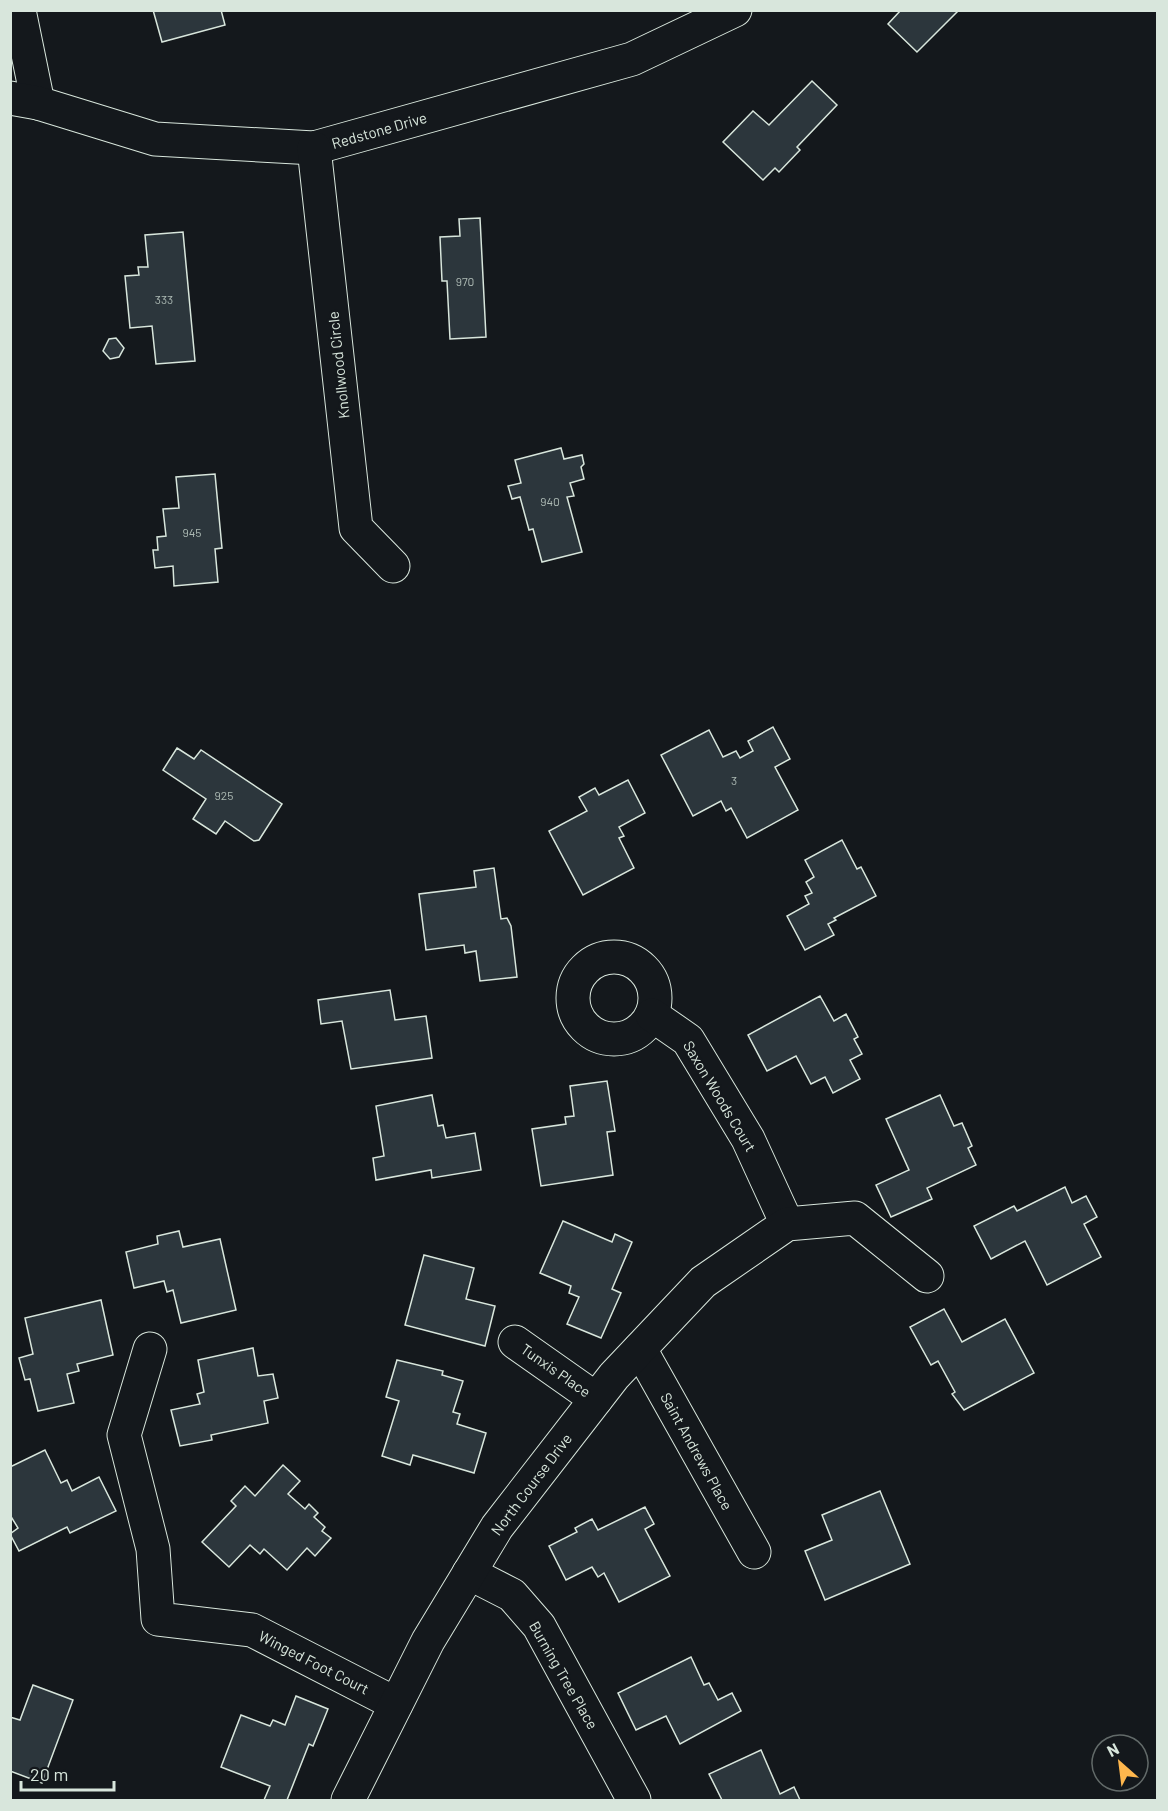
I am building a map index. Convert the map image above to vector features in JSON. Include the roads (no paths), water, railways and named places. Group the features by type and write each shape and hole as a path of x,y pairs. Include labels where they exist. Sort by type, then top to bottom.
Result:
{"street":[{"path":"19,10 24,100"},
{"name":"Redstone Drive","path":"24,100 155,139 314,148 632,59 735,10"},
{"name":"Knollwood Circle","path":"314,148 356,528 393,566"},
{"name":"Saxon Woods Court","path":"652,1015 688,1040 748,1139 787,1224"},
{"path":"787,1224 855,1218 927,1276"},
{"name":"North Course Drive","path":"348,1800 428,1641 497,1527 596,1399 703,1282 787,1224"},
{"name":"Tunxis Place","path":"515,1342 596,1399"},
{"name":"Winged Foot Court","path":"150,1349 124,1435 153,1549 158,1619 252,1630 396,1704"},
{"name":"Saint Andrews Place","path":"640,1349 754,1552"},
{"name":"Burning Tree Place","path":"469,1573 512,1595 539,1626 634,1800"}]}
